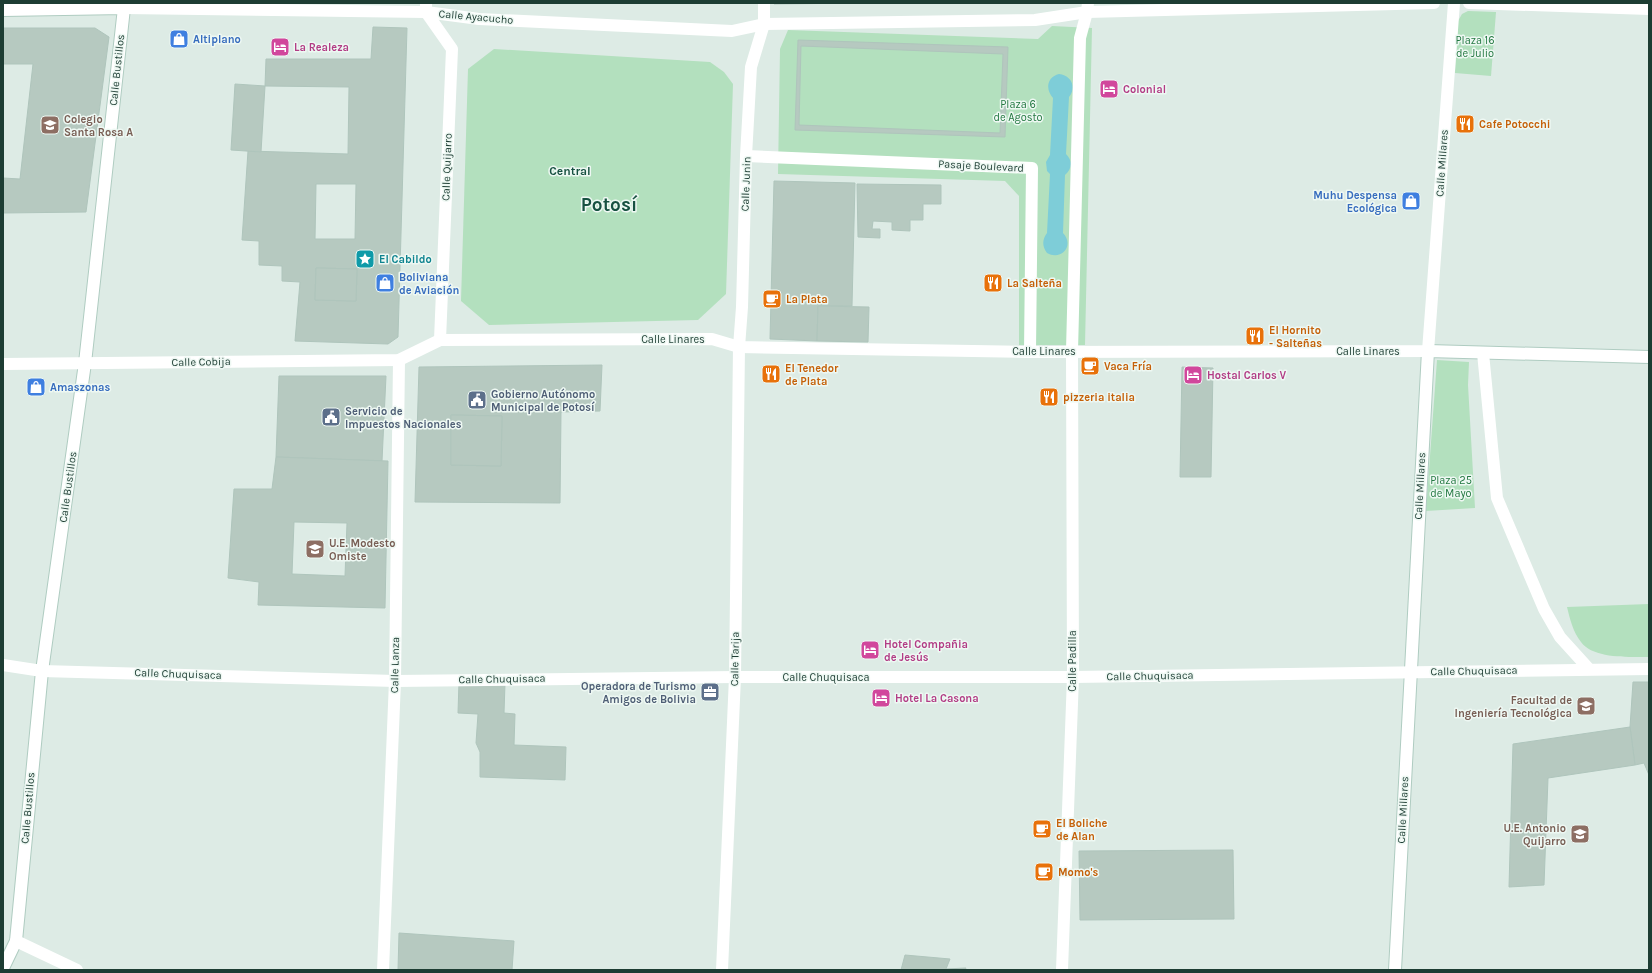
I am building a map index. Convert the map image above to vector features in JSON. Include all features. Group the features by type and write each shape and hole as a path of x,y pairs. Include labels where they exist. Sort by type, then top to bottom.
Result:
{"street":[{"name":"Calle Junin","path":"738,347 742,307 746,156 751,67 764,24 764,3"},
{"name":"Calle Ayacucho","path":"3,10 124,6 426,7 479,19 732,31 764,24 1035,20 1087,7 1434,3"},
{"name":"Calle Millares","path":"1395,970 1428,351 1454,3"},
{"path":"1469,3 1649,9"},
{"name":"Calle Bustillos","path":"3,968 16,940 42,671 85,363 124,6"},
{"name":"Calle Quijarro","path":"426,7 452,49 440,340"},
{"path":"1072,351 1080,38 1087,7"},
{"name":"Pasaje Boulevard","path":"746,156 1032,168 1030,352"},
{"name":"Calle Linares","path":"440,340 712,339 738,347 1030,352 1428,351 1649,357"},
{"path":"399,360 440,340"},
{"name":"Calle Tarija","path":"722,970 735,677 738,347"},
{"name":"Calle Padilla","path":"1062,970 1073,677 1072,351"},
{"path":"1483,353 1497,498 1544,609 1560,636 1590,669"},
{"name":"Calle Cobija","path":"3,364 399,360"},
{"name":"Calle Lanza","path":"383,970 395,680 399,360"},
{"name":"Calle Chuquisaca","path":"3,665 42,671 395,680 735,677 1073,677 1410,671 1649,669"},
{"path":"16,940 77,970"}],"green space":[{"name":"Plaza 16 de Julio","path":"1468,11 1496,12 1491,76 1455,73 1458,21 1462,14"},
{"name":"Plaza 6 de Agosto","path":"1052,26 1092,28 1085,345 1019,345 1019,196 1005,181 778,174 780,49 788,30 1038,39"},
{"path":"494,49 710,62 724,72 733,84 726,294 698,320 489,325 461,301 468,69"},
{"name":"Plaza 25 de Mayo","path":"1437,360 1469,362 1468,385 1475,508 1426,511"},
{"path":"1649,604 1649,657 1612,656 1594,652 1587,648 1576,634 1567,607"}],"water":[{"path":"1059,74 1070,79 1073,86 1069,97 1066,154 1070,159 1071,165 1065,175 1063,233 1068,243 1065,251 1061,254 1052,255 1047,253 1043,243 1047,233 1050,174 1047,171 1046,162 1050,155 1053,98 1050,95 1048,84 1052,78"}],"building":[{"path":"774,3 861,3 774,4"},
{"path":"373,27 407,28 398,337 388,344 295,341 300,282 282,281 282,266 259,265 259,241 242,240 248,151 348,154 349,87 265,86 266,59 371,59","holes":["316,184 356,184 355,239 315,239","316,268 357,269 356,301 315,300"]},
{"name":"Colegio Santa Rosa A","path":"3,28 95,28 109,37 86,212 3,213 3,178 20,179 33,64 3,64"},
{"path":"798,40 1008,47 1005,137 795,130","holes":["801,46 1003,54 1000,133 799,125"]},
{"path":"235,84 265,86 261,152 231,150"},
{"path":"774,181 855,183 852,306 818,306 817,341 770,339"},
{"path":"857,184 941,185 941,204 923,204 923,220 910,220 910,231 892,230 892,222 873,221 872,229 880,229 880,238 858,237"},
{"path":"316,268 357,269 356,301 315,300"},
{"path":"818,306 869,307 868,342 817,341"},
{"path":"602,365 600,411 561,412 560,503 415,502 419,367","holes":["451,415 502,416 501,466 451,465"]},
{"path":"1182,367 1213,368 1211,477 1180,477"},
{"name":"Servicio de Impuestos Nacionales","path":"279,376 386,376 382,461 276,457"},
{"path":"451,415 502,416 501,466 451,465"},
{"path":"276,457 388,461 385,608 258,605 259,582 228,578 234,489 272,489","holes":["294,522 347,523 345,576 292,574"]},
{"path":"459,682 505,683 504,713 515,714 514,745 566,747 565,780 480,777 480,752 476,743 478,714 458,713"},
{"path":"1633,682 1649,682 1649,775 1644,763 1635,765 1630,727"},
{"path":"1630,727 1635,765 1548,778 1544,885 1509,887 1513,744"},
{"path":"1233,850 1234,919 1080,920 1079,851"},
{"path":"399,933 514,941 512,970 398,970"},
{"path":"905,955 950,959 946,969 966,968 965,970 901,970"}],"place":[{"name":"Altiplano","path":"179,39"},
{"name":"La Realeza","path":"280,47"},
{"name":"Colonial","path":"1109,89"},
{"name":"Cafe Potocchi","path":"1465,124"},
{"name":"Colegio Santa Rosa A","path":"50,125"},
{"name":"Muhu Despensa Ecológica","path":"1411,201"},
{"name":"El Cabildo","path":"365,259"},
{"name":"Boliviana de Aviación","path":"385,283"},
{"name":"La Salteña","path":"993,283"},
{"name":"La Plata","path":"772,299"},
{"name":"El Hornito - Salteñas","path":"1255,336"},
{"name":"Vaca Fría","path":"1090,366"},
{"name":"El Tenedor de Plata","path":"771,374"},
{"name":"Hostal Carlos V","path":"1193,375"},
{"name":"Amaszonas","path":"36,387"},
{"name":"pizzeria italia","path":"1049,397"},
{"name":"Gobierno Autónomo Municipal de Potosí","path":"477,400"},
{"name":"Servicio de Impuestos Nacionales","path":"331,417"},
{"name":"U.E. Modesto Omiste","path":"315,549"},
{"name":"Hotel Compañia de Jesús","path":"870,650"},
{"name":"Operadora de Turismo Amigos de Bolivia","path":"710,692"},
{"name":"Hotel La Casona","path":"881,698"},
{"name":"Facultad de Ingeniería Tecnológica","path":"1586,706"},
{"name":"El Boliche de Alan","path":"1042,829"},
{"name":"U.E. Antonio Quijarro","path":"1580,834"},
{"name":"Momo's","path":"1044,872"}],"district":[{"name":"Central","path":"570,171"},
{"name":"Potosí","path":"609,205"}]}
